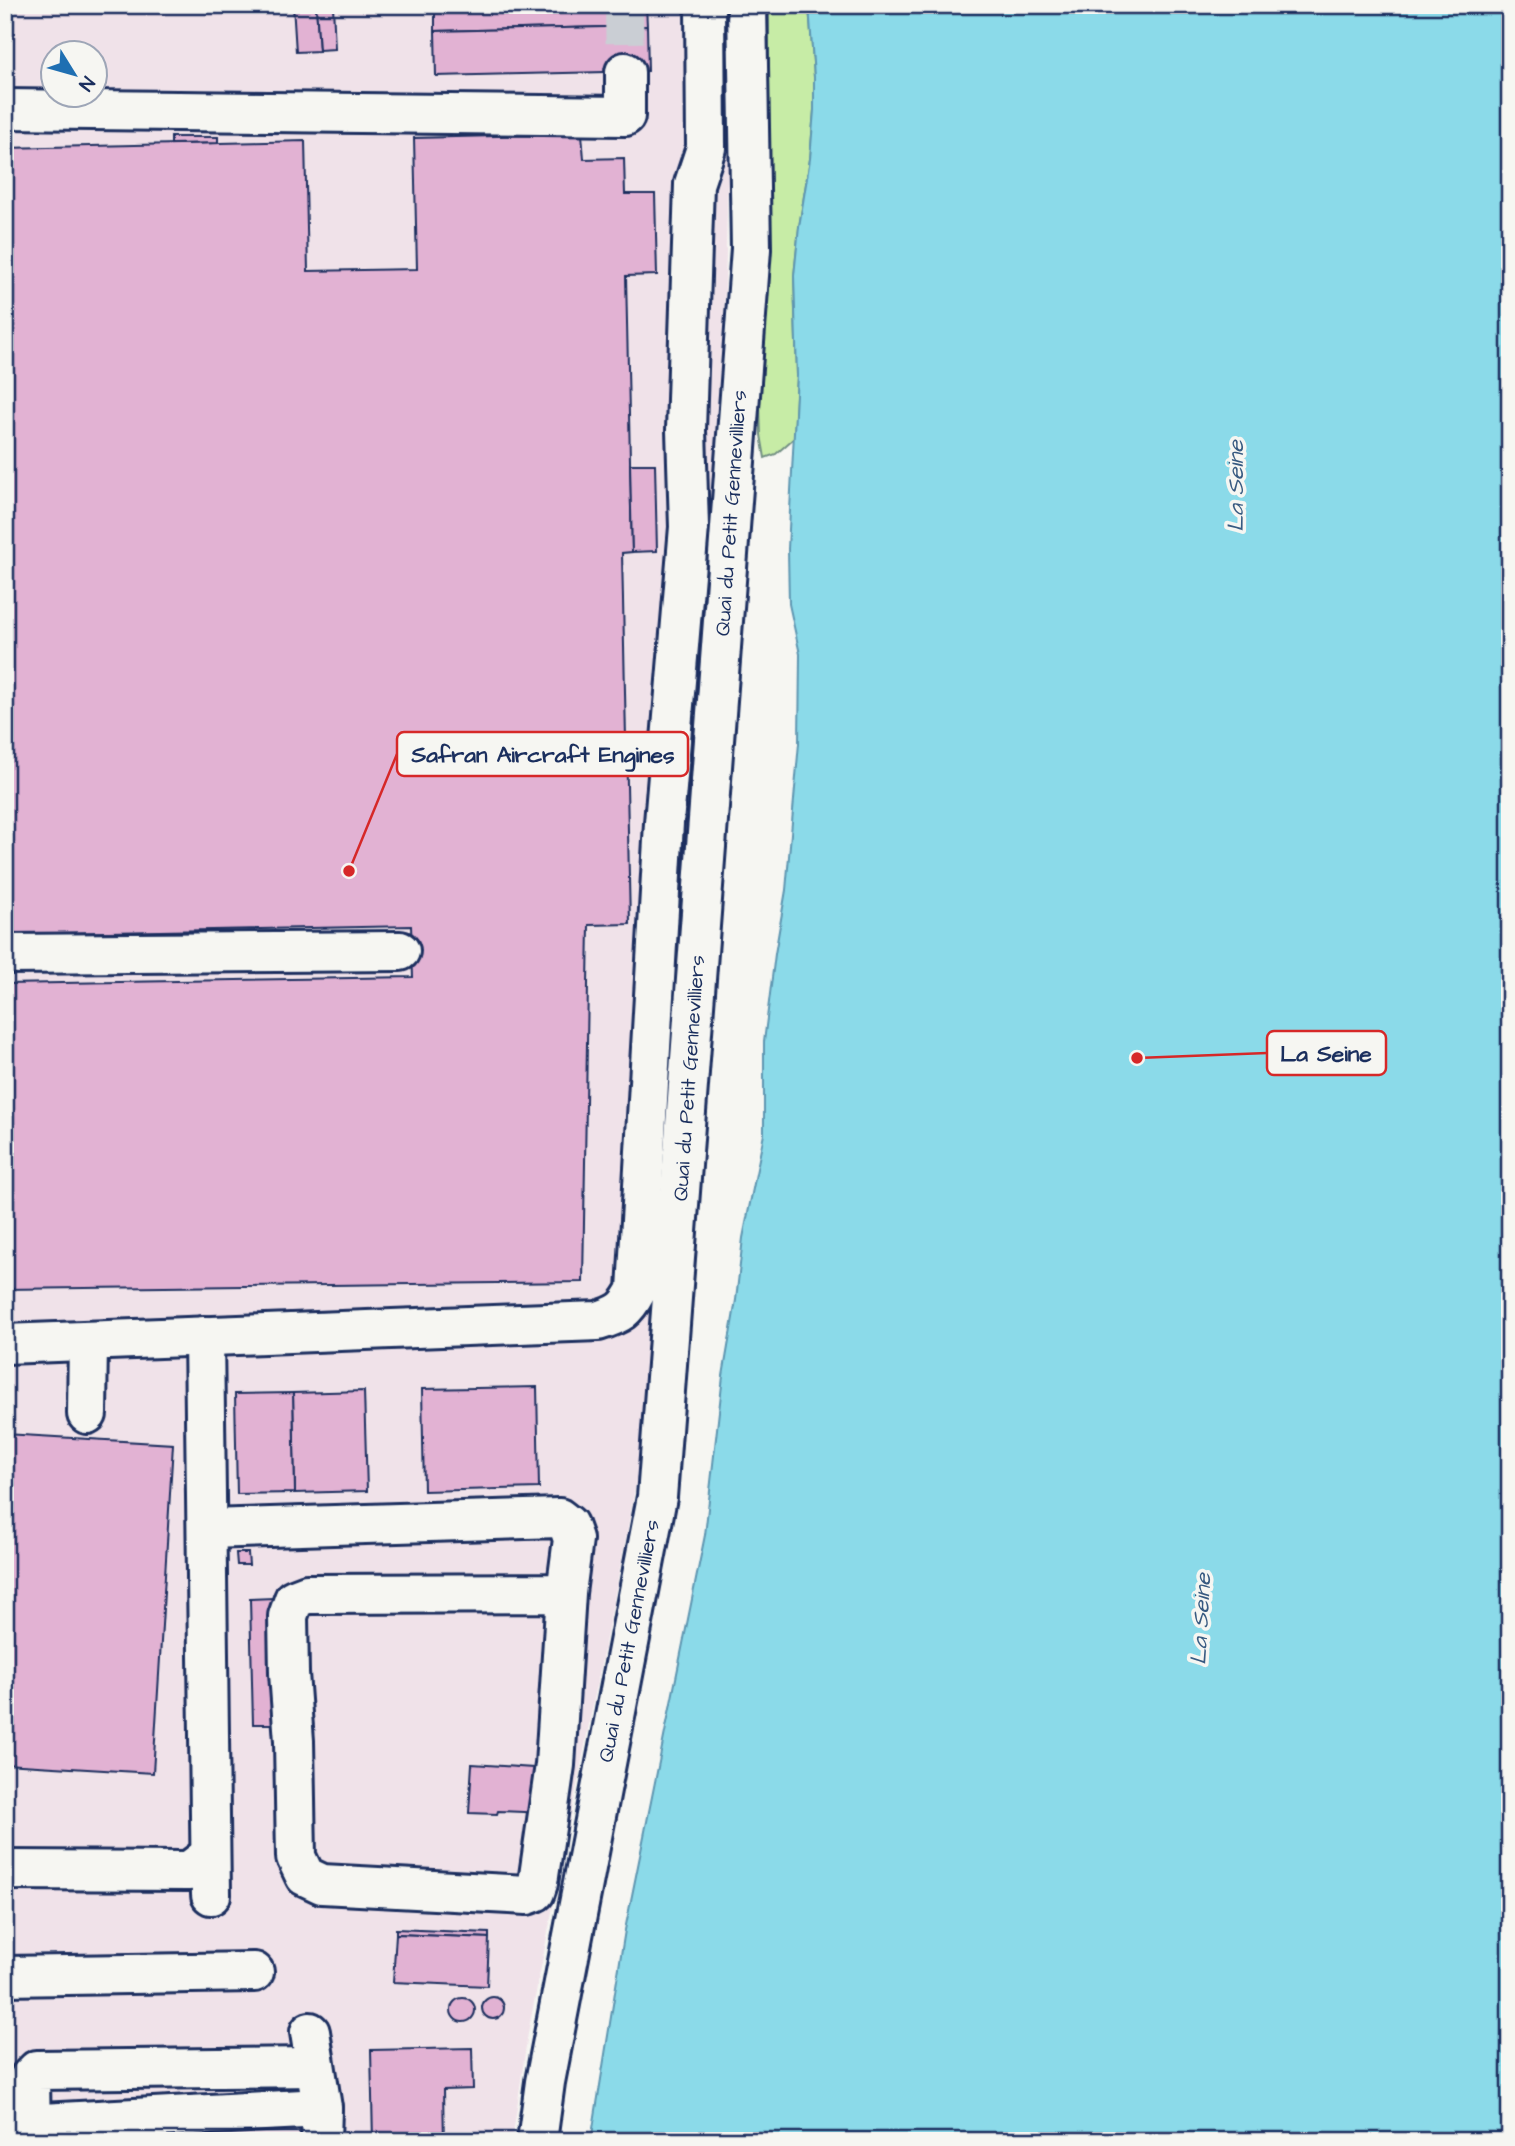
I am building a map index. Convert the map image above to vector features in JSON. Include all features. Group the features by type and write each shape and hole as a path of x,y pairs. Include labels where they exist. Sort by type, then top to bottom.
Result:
{"street":[{"path":"5,1344 598,1321 618,1315 629,1305 637,1290 664,823 690,527 686,416 694,184 706,148 705,5"},
{"name":"Quai du Petit Gennevilliers","path":"537,2141 545,2082 657,1497 751,249 747,5"},
{"path":"5,109 625,116 625,72"},
{"path":"5,954 400,951"},
{"path":"204,1336 211,1895"},
{"path":"87,1414 88,1341"},
{"path":"207,1530 559,1518 568,1525 573,1539 566,1593 555,1765 535,1892 527,1895 322,1884 305,1876 296,1857 288,1616 294,1599 307,1594 566,1593"},
{"path":"5,1870 189,1871 210,1855"},
{"path":"5,1976 254,1972"},
{"path":"313,2049 321,2124 22,2130 30,2077 37,2070 313,2049"}],"shaded area":[{"path":"5,5 727,5 728,173 722,403 662,1339 627,1533 528,2033 512,2141 5,2141"}],"green space":[{"path":"769,5 809,5 814,110 794,276 797,375 794,438 776,454 765,458 761,435 758,348 769,95"}],"water":[{"name":"La Seine","path":"809,5 1510,5 1510,2141 591,2141 625,1930 705,1535 723,1376 743,1238 764,1134 764,1042 786,890 799,743 800,654 789,604 788,549 797,375 794,276 814,110"}],"building":[{"path":"293,5 316,5 319,51 296,52"},
{"path":"316,5 333,5 335,49 319,50"},
{"path":"435,5 646,5 647,26 435,31"},
{"path":"647,26 648,71 436,76 435,31"},
{"path":"582,134 584,159 624,158 625,194 655,194 657,275 626,276 632,552 622,553 630,924 589,925 583,1282 5,1289 5,984 413,977 411,926 5,934 5,148 305,141 308,271 417,269 414,138"},
{"path":"171,137 218,137 218,143 171,144"},
{"path":"630,464 655,464 657,551 632,552"},
{"path":"537,1387 539,1488 424,1491 422,1389"},
{"path":"364,1391 367,1491 295,1493 293,1393"},
{"path":"293,1393 295,1493 237,1494 235,1394"},
{"path":"5,1434 173,1444 153,1773 5,1764"},
{"path":"236,1553 248,1553 249,1565 237,1565"},
{"path":"273,1598 275,1724 253,1724 250,1599"},
{"path":"472,1764 548,1769 546,1813 469,1813"},
{"path":"396,1929 489,1933 489,1938 396,1934"},
{"path":"396,1934 489,1938 487,1986 393,1982"},
{"path":"493,1997 501,2000 504,2008 501,2016 493,2019 485,2016 482,2008 485,2000"},
{"path":"463,1998 471,2002 475,2010 471,2018 463,2022 455,2018 451,2010 455,2002"},
{"path":"472,2048 473,2089 443,2090 444,2141 373,2141 371,2050"}],"tunnel":[{"path":"624,5 625,72"}],"place":[{"name":"Safran Aircraft Engines","path":"349,871"},
{"name":"La Seine","path":"1137,1058"}]}
